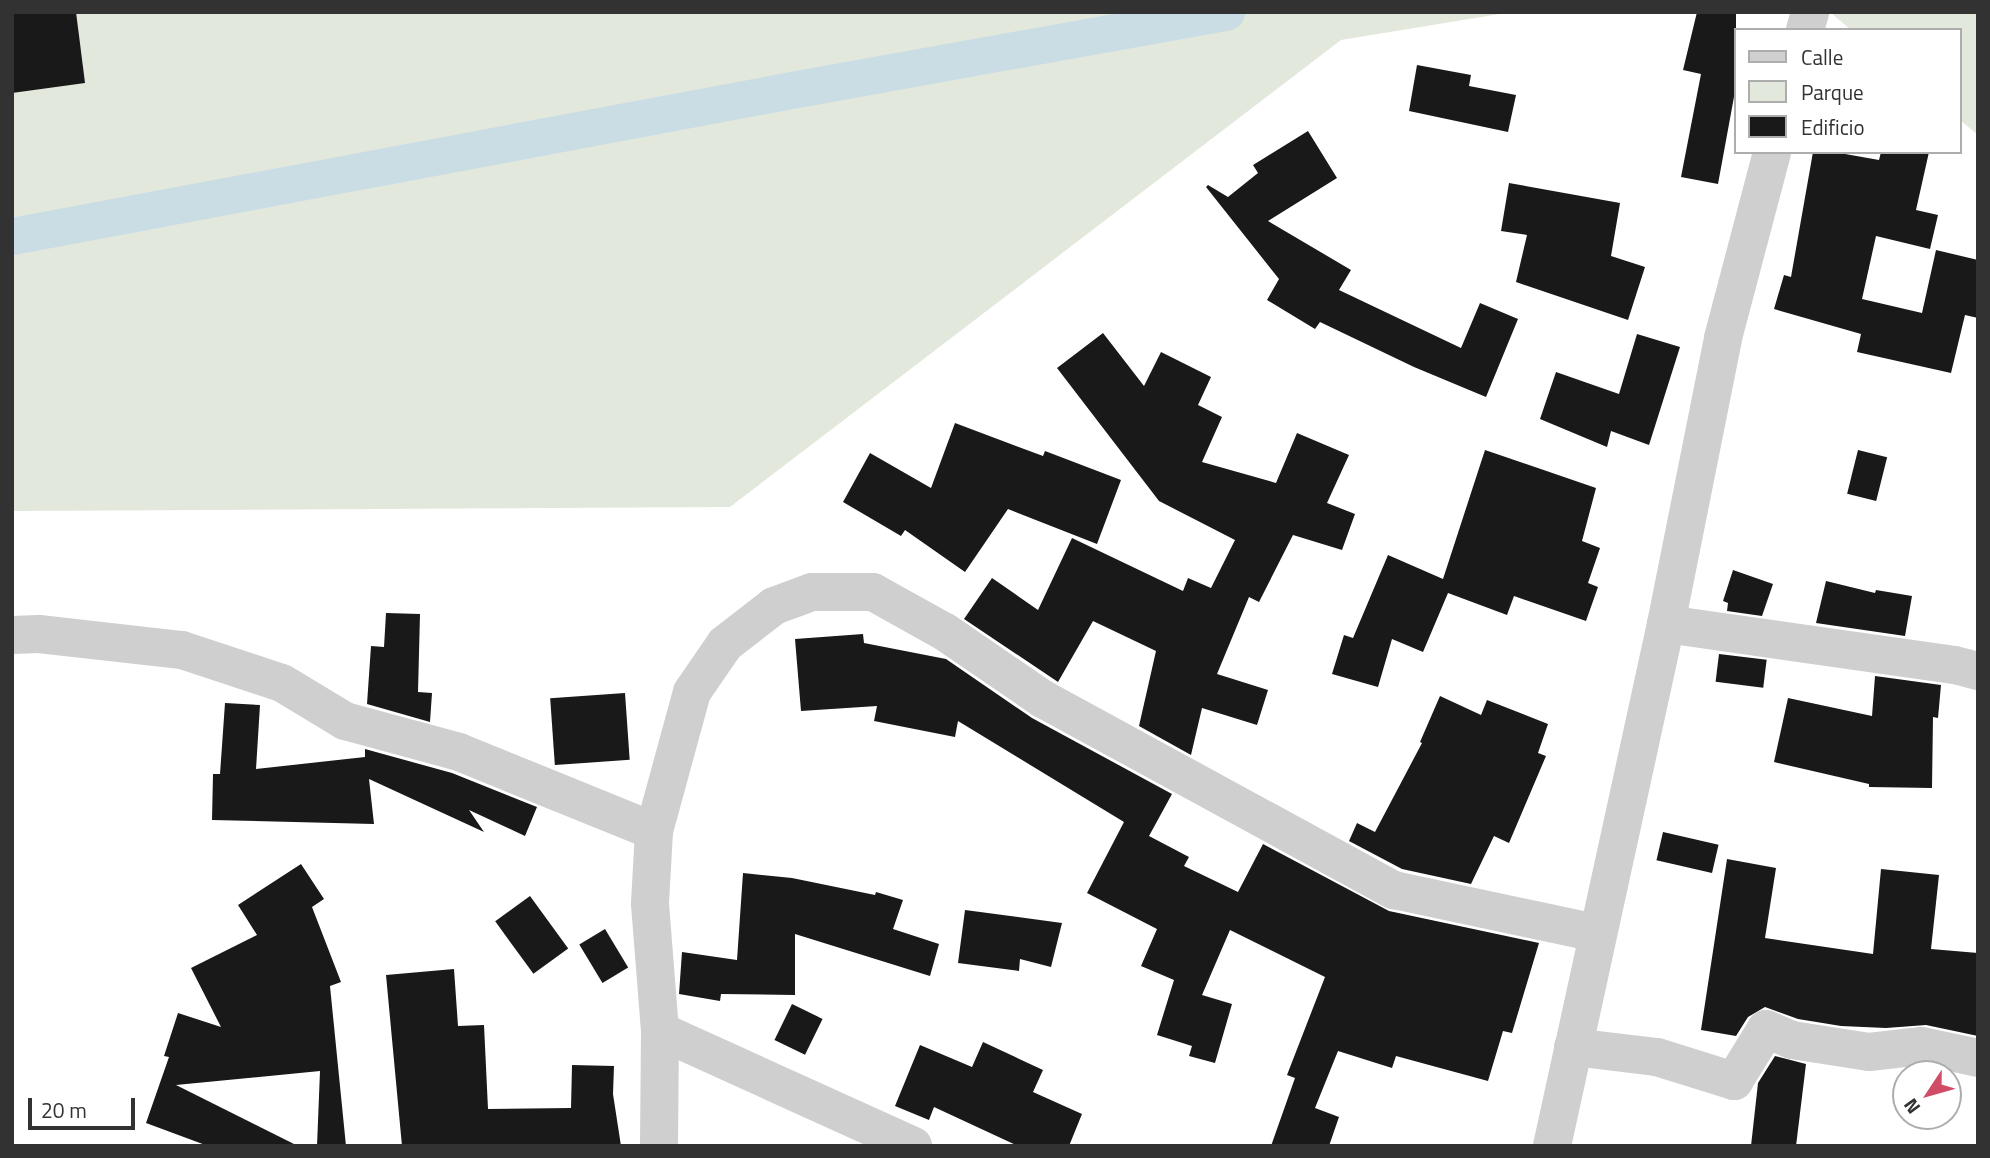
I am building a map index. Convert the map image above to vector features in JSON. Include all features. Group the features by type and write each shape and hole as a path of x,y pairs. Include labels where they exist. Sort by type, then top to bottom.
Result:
{"street":[{"path":"1552,1146 1666,624 1723,338 1771,154"},
{"path":"659,1146 660,1031 650,903 654,831 692,692 725,644 774,606 812,592 873,592 945,632 1043,699 1394,890 1597,933"},
{"path":"1666,624 1955,664 1978,671"},
{"path":"12,635 39,634 182,650 282,683 345,721 458,752 654,831"},
{"path":"1573,1047 1657,1057 1734,1081 1766,1029 1792,1040 1869,1052 1922,1046 1978,1058"},
{"path":"660,1031 913,1146"}],"green space":[{"path":"12,12 1512,12 1341,40 730,507 12,511"},
{"path":"1830,12 1978,12 1978,135 1962,122 1962,28 1849,28"}],"building":[{"path":"12,12 76,12 85,83 12,93"},
{"path":"1697,12 1736,12 1734,97 1718,184 1681,177 1701,74 1683,70"},
{"path":"1417,65 1471,75 1469,86 1516,95 1508,132 1409,111"},
{"path":"1308,131 1337,178 1268,221 1351,270 1339,290 1461,348 1480,303 1518,319 1486,397 1414,367 1320,322 1315,329 1267,300 1279,279 1206,187 1208,185 1228,197 1258,173 1253,165"},
{"path":"1813,154 1845,154 1879,160 1880,154 1929,154 1916,210 1938,215 1930,249 1876,236 1862,299 1922,313 1936,250 1978,260 1978,318 1965,315 1951,373 1857,352 1861,334 1774,309 1784,275 1791,277"},
{"path":"1509,183 1620,203 1611,256 1645,267 1628,320 1516,282 1527,235 1501,231"},
{"path":"1103,333 1144,386 1161,352 1211,377 1198,405 1222,417 1202,462 1276,483 1297,433 1349,455 1327,503 1355,514 1342,550 1293,535 1259,602 1249,597 1217,674 1268,690 1257,725 1202,708 1191,755 1139,726 1156,651 1093,621 1058,682 964,619 992,578 1038,610 1072,538 1183,591 1188,578 1211,588 1235,540 1159,501 1057,368"},
{"path":"1637,334 1680,347 1649,445 1611,431 1607,447 1540,419 1556,372 1619,394"},
{"path":"955,423 1043,456 1045,451 1121,480 1097,544 1008,509 965,572 905,530 901,536 843,502 870,453 931,488"},
{"path":"1485,450 1596,488 1582,541 1600,548 1588,583 1598,587 1586,621 1514,596 1507,615 1448,593 1423,652 1392,639 1378,687 1332,674 1344,635 1353,638 1388,555 1443,579"},
{"path":"1858,450 1887,457 1876,501 1847,494"},
{"path":"1733,570 1773,584 1762,616 1727,611 1728,603 1723,601"},
{"path":"1826,581 1875,593 1876,590 1912,596 1905,636 1816,623"},
{"path":"386,613 420,614 418,692 432,693 430,722 367,704 371,646 384,647"},
{"path":"863,634 864,643 946,659 1032,718 1172,794 1149,836 1189,857 1184,866 1238,892 1263,844 1389,911 1539,943 1512,1033 1503,1031 1488,1081 1396,1056 1392,1068 1338,1051 1315,1108 1339,1117 1329,1146 1271,1146 1295,1078 1287,1075 1325,977 1230,930 1202,995 1232,1004 1215,1063 1189,1056 1192,1046 1157,1035 1174,980 1141,966 1157,929 1087,893 1124,822 958,721 955,737 874,721 877,706 801,711 795,639"},
{"path":"1719,654 1767,660 1763,688 1716,682"},
{"path":"1875,676 1941,685 1938,718 1933,717 1932,788 1869,787 1869,784 1774,762 1788,698 1872,716"},
{"path":"625,693 630,760 555,765 550,698"},
{"path":"1440,696 1481,715 1487,700 1548,724 1538,753 1546,756 1509,843 1494,836 1471,884 1402,869 1349,841 1357,823 1375,832 1422,743 1420,742"},
{"path":"225,703 260,705 256,769 365,757 365,749 452,773 537,807 525,836 469,810 484,832 369,779 374,824 212,820 213,774 220,774"},
{"path":"1663,832 1719,845 1712,873 1656,860"},
{"path":"1727,859 1776,868 1765,938 1873,954 1881,869 1939,875 1931,949 1978,953 1978,1036 1926,1025 1886,1028 1841,1026 1798,1019 1765,1007 1748,1017 1736,1036 1701,1030"},
{"path":"301,864 324,899 312,907 341,982 330,986 346,1146 317,1146 320,1071 176,1085 298,1146 208,1146 146,1123 169,1057 164,1056 178,1013 221,1027 191,968 257,935 238,905"},
{"path":"743,873 792,878 875,895 876,892 903,900 893,929 939,944 930,976 795,934 795,995 721,994 720,1001 679,994 682,952 737,960"},
{"path":"530,896 568,949 533,974 495,921"},
{"path":"965,910 1062,923 1051,967 1020,959 1019,971 958,963"},
{"path":"605,929 628,968 602,983 579,944"},
{"path":"454,969 458,1026 484,1025 488,1109 571,1108 572,1065 614,1066 613,1094 621,1146 402,1146 386,975"},
{"path":"792,1004 823,1019 805,1055 774,1040"},
{"path":"983,1042 1043,1070 1033,1092 1082,1114 1069,1146 1018,1146 934,1107 929,1120 895,1106 920,1045 972,1067"},
{"path":"1775,1056 1806,1064 1796,1146 1751,1146 1758,1083"}],"waterway":[{"path":"12,236 797,89 1226,12"}]}
